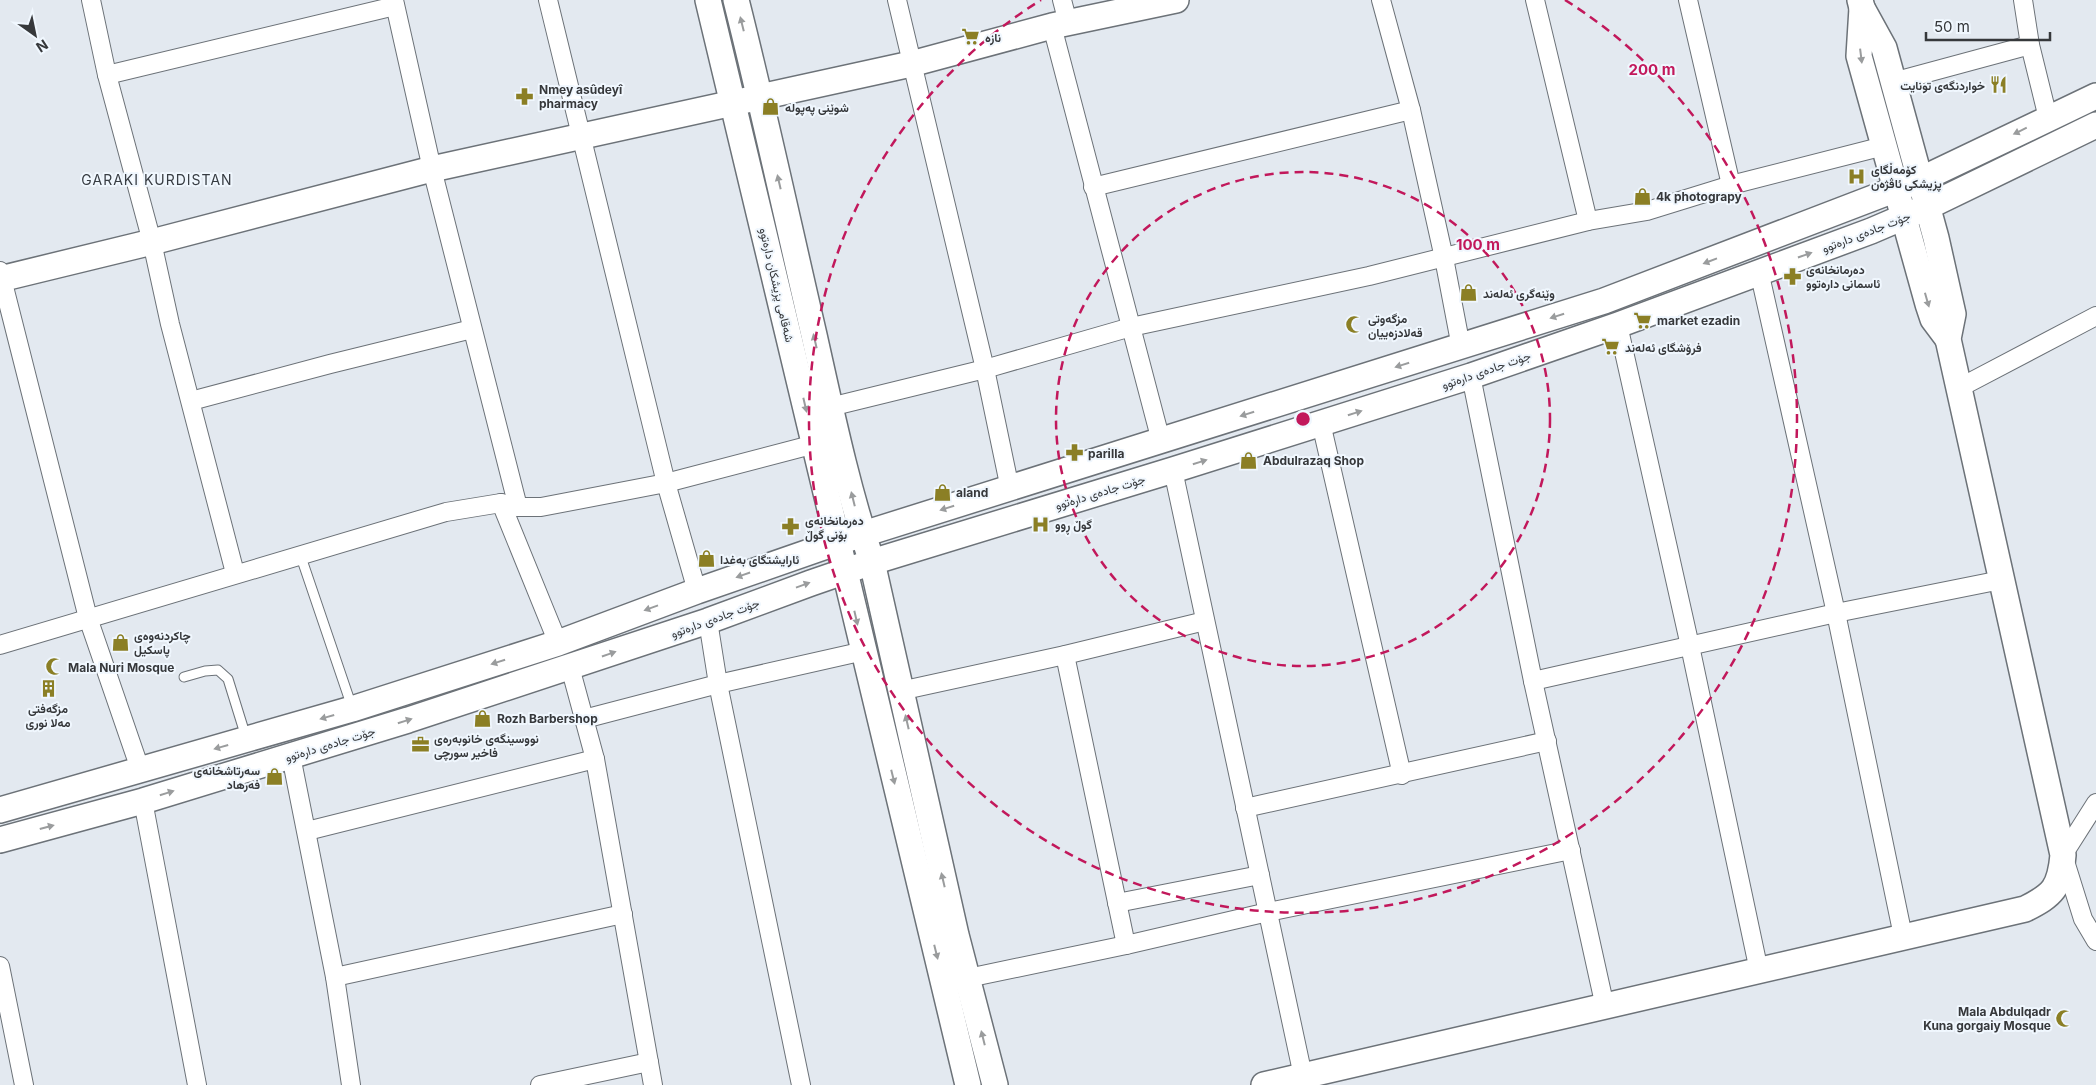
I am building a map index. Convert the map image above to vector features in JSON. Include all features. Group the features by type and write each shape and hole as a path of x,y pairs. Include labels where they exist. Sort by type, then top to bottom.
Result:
{"main road":[{"name":"شەقامی پزیشکان دارەتوو","path":"708,0 968,1085"},
{"name":"شەقامی پزیشکان دارەتوو","path":"736,0 760,97 830,407 862,534 872,562 956,935 994,1085"},
{"path":"1,276 152,242 432,169 911,64 1060,16 1176,0"},
{"path":"1264,1085 2025,909 2050,895 2061,873 2063,855 1948,339 1953,314 1940,254 1884,48 1861,4"},
{"path":"1861,4 1859,56 1933,319 1948,339"},
{"path":"1896,94 1917,140 1931,154 1949,157 1987,147"},
{"path":"0,810 352,709 558,643 697,591 862,534 1604,301 1920,180 2096,96"},
{"path":"1816,220 1859,197 1877,183 1884,168 1875,112"},
{"name":"جۆت جادەی دارەتوو","path":"0,840 143,801 291,756 708,621 872,562 1471,376 1618,325 1759,271 1853,238 1927,207 2096,124"},
{"path":"1940,254 1941,222 1948,204 1956,197 2001,171"},
{"path":"1853,238 1889,228 1894,229 1904,236 1915,257"}],"street":[{"path":"91,0 107,75 152,242 170,324 236,573"},
{"path":"548,0 583,135 666,483 697,591"},
{"path":"897,0 985,369 1010,489"},
{"path":"1381,0 1411,110 1444,258 1461,347"},
{"path":"1535,0 1588,220"},
{"path":"1688,0 1731,185"},
{"path":"2022,0 2030,45 2048,118"},
{"path":"107,75 394,3 432,169 518,507"},
{"path":"1060,16 1094,187 1161,441"},
{"path":"1896,94 2030,45"},
{"path":"1094,187 1411,110"},
{"path":"830,407 985,369 1131,327 1369,276 1588,220 1646,211 1731,185 1880,147"},
{"path":"1759,271 1836,613 1903,936"},
{"path":"1,276 88,618 140,769"},
{"path":"1959,388 2096,316"},
{"path":"1618,325 1690,646 1759,971"},
{"path":"191,401 472,329"},
{"path":"1471,376 1534,681 1605,1007"},
{"path":"1321,423 1402,775"},
{"path":"0,645 236,573 446,512 501,503 518,507 540,507 666,483 815,444"},
{"path":"1173,470 1303,1076"},
{"path":"501,503 558,643"},
{"path":"1534,681 1836,613 2001,580"},
{"path":"708,621 718,684 801,1085"},
{"path":"900,691 1205,621"},
{"path":"584,719 718,684 864,651"},
{"path":"1065,654 1126,945"},
{"path":"570,667 594,759 653,1085"},
{"path":"1245,808 1547,742"},
{"path":"291,756 335,977 351,1085"},
{"path":"307,830 594,759"},
{"path":"143,801 196,1085"},
{"path":"2096,803 2063,855 2083,919 2096,941"},
{"path":"968,978 1126,945 1268,912 1571,850"},
{"path":"1117,903 1260,875"},
{"path":"335,977 623,914"},
{"path":"0,966 24,1085"},
{"path":"540,1085 649,1062"}],"lane":[{"path":"300,554 352,709"},
{"path":"184,676 206,670 218,670 228,679 247,739"}],"place":[{"name":"نازە","path":"971,37"},
{"name":"خواردنگەی تونایت","path":"1999,85"},
{"name":"Nmey asûdeyî pharmacy","path":"525,96"},
{"name":"شوێنی پەپولە","path":"771,107"},
{"name":"کۆمەڵگای پزیشکی ئاڤژەن","path":"1857,176"},
{"name":"4k photograpy","path":"1642,196"},
{"name":"دەرمانخانەی ئاسمانی دارەتوو","path":"1792,276"},
{"name":"وێنەگری ئەلەند","path":"1469,293"},
{"name":"market ezadin","path":"1643,320"},
{"name":"مزگەوتی قەلادزەییان","path":"1354,325"},
{"name":"فرۆشگای ئەلەند","path":"1611,347"},
{"name":"parilla","path":"1074,453"},
{"name":"Abdulrazaq Shop","path":"1249,460"},
{"name":"aland","path":"942,492"},
{"name":"گوڵ ڕوو","path":"1041,524"},
{"name":"دەرمانخانەی بۆنی گوڵ","path":"791,527"},
{"name":"ئارایشتگای بەغدا","path":"706,559"},
{"name":"چاکردنەوەی پاسکیل","path":"120,642"},
{"name":"Mala Nuri Mosque","path":"54,667"},
{"name":"مزگەفتی مەلا نوری","path":"48,689"},
{"name":"Rozh Barbershop","path":"483,718"},
{"name":"نووسینگەی خانوبەرەی فاخیر سورچی","path":"420,745"},
{"name":"سەرتاشخانەی فەرهاد","path":"274,777"},
{"name":"Mala Abdulqadr Kuna gorgaiy Mosque","path":"2065,1018"}],"district":[{"name":"GARAKI KURDISTAN","path":"157,179"}]}
